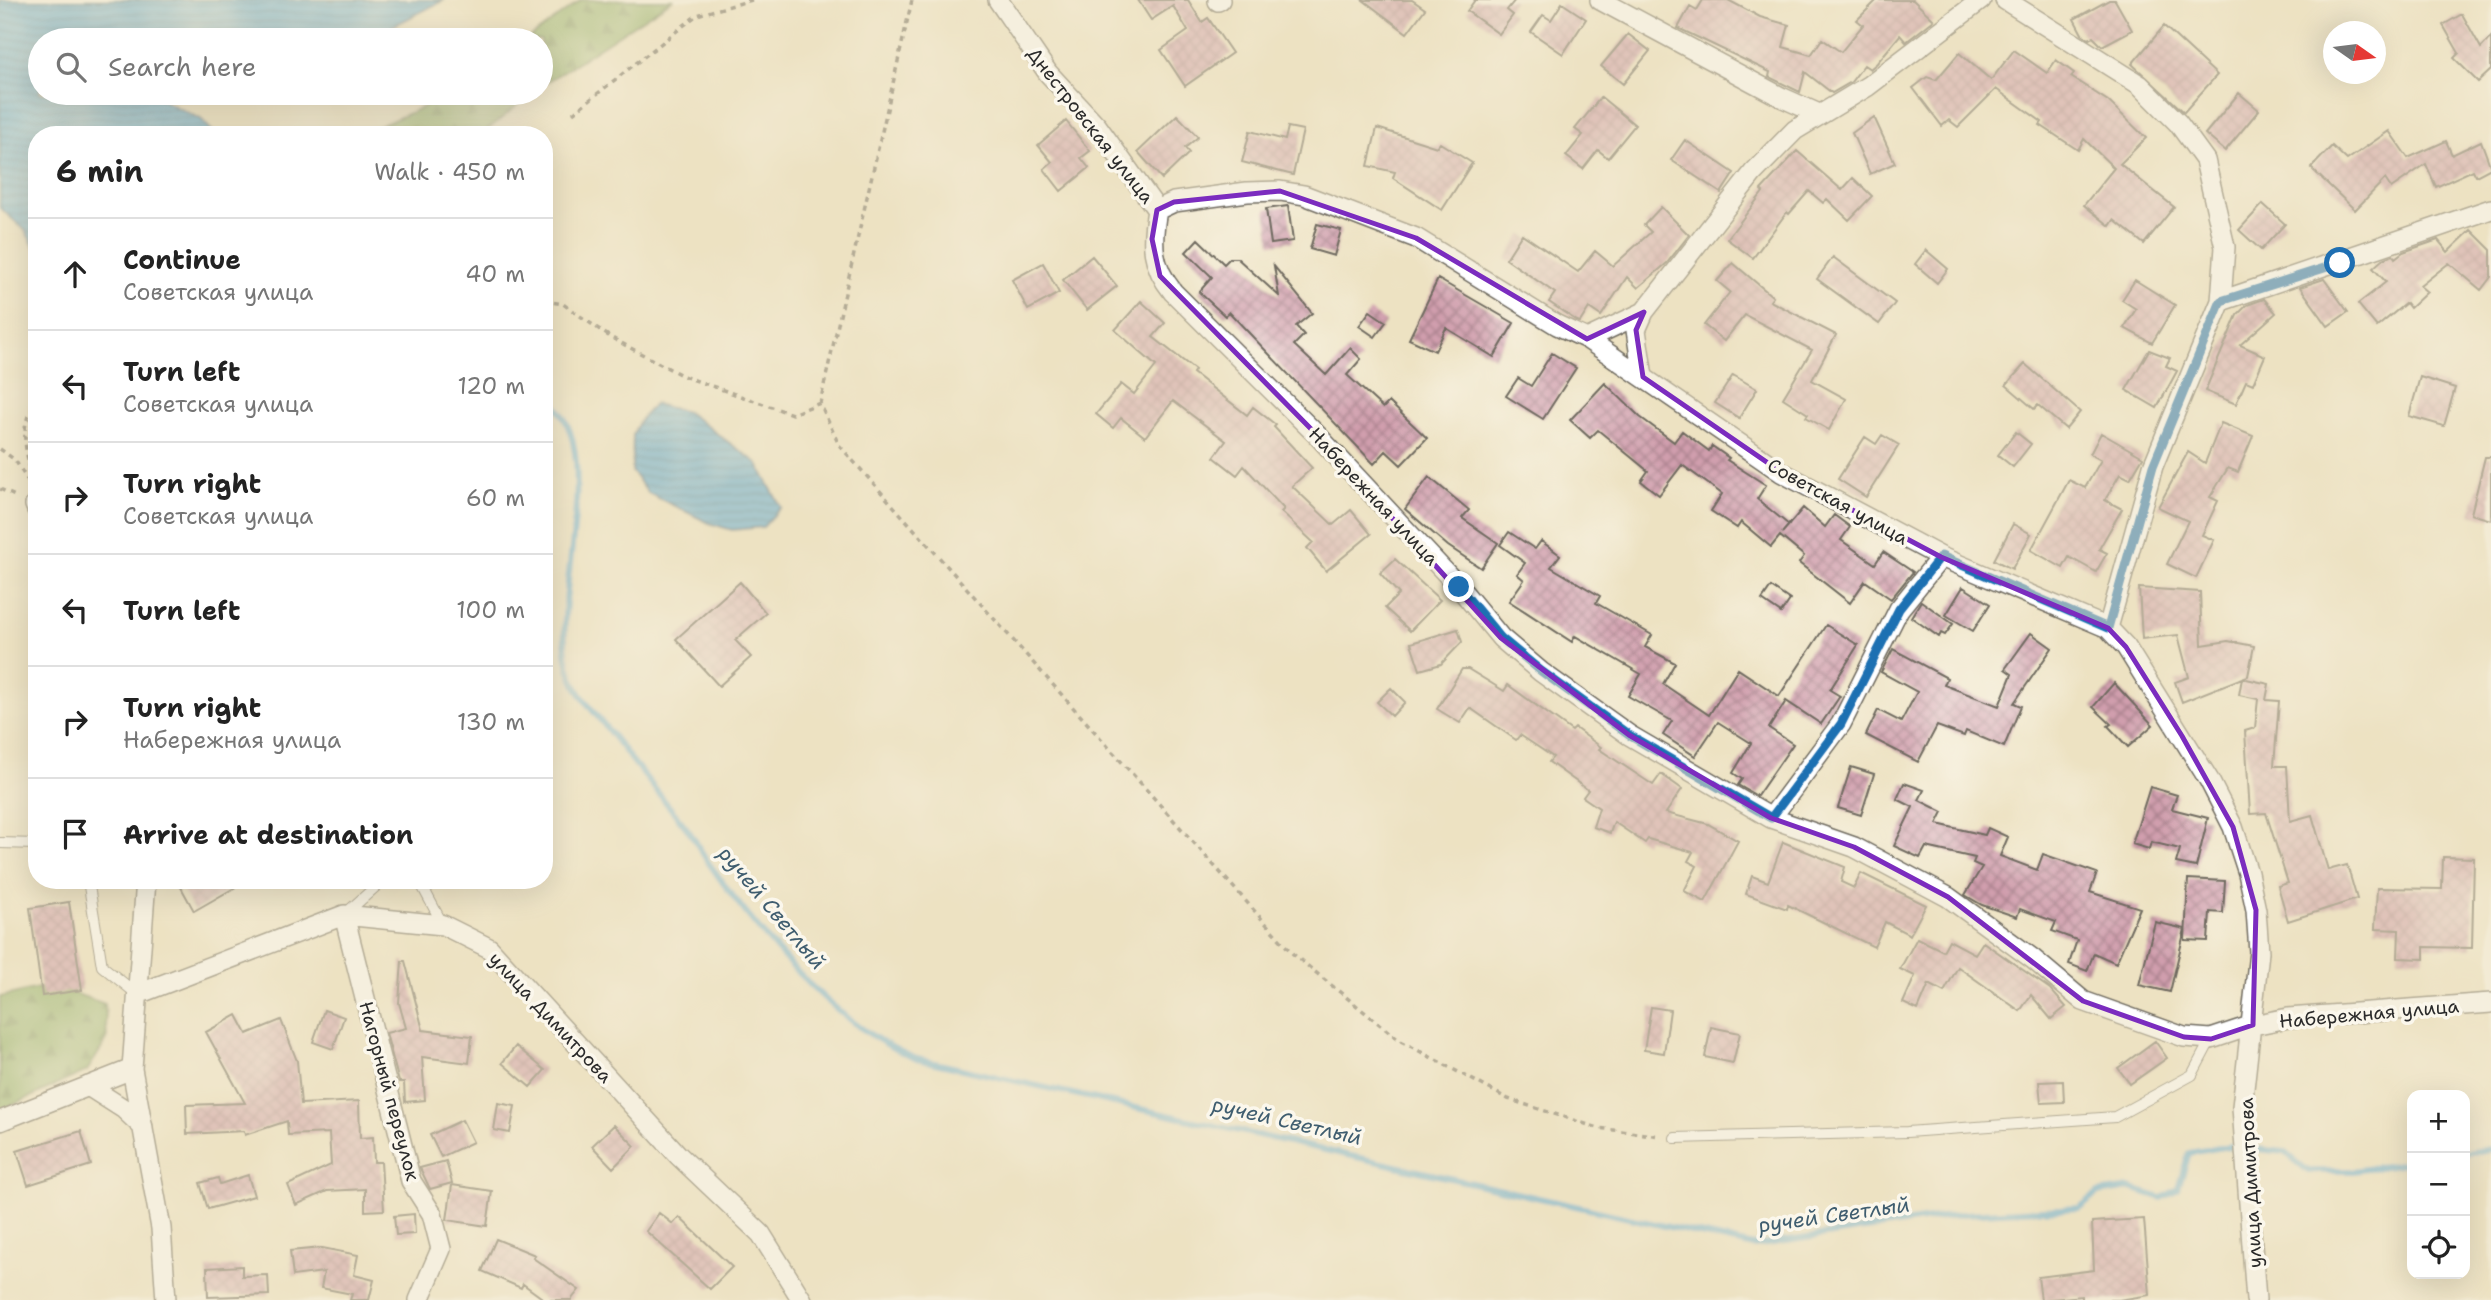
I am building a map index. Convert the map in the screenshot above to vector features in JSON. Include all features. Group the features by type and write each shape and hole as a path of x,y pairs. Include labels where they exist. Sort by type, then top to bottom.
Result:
{"street":[{"name":"Днестровская улица","path":"998,0 1048,73 1097,127 1157,210 1174,202 1247,192 1280,191 1304,195 1416,238 1557,325 1587,339"},
{"path":"1600,0 1781,97 1819,114"},
{"path":"1643,377 1636,330 1644,312 1771,152 1819,114 1868,86 1981,0"},
{"path":"2005,0 2140,85 2178,123 2204,160 2225,247 2221,301 2153,466 2108,628"},
{"path":"2221,301 2491,209"},
{"name":"Набережная улица","path":"1157,210 1152,239 1160,276 1317,435 1459,587 1501,638 1629,735 1771,818 1854,847 1948,897 2033,959 2082,1001 2185,1037 2211,1040 2253,1025 2288,1018 2491,1003"},
{"path":"1587,339 1644,312"},
{"name":"Советская улица","path":"1587,339 1780,472 1941,556 2108,628 2126,647 2175,725 2233,827 2248,873 2256,910 2259,952 2253,1025"},
{"path":"1771,818 1841,724 1899,609 1941,556"},
{"path":"145,889 132,1069 161,1228 166,1300"},
{"name":"улица Димитрова","path":"138,994 344,915 443,925 489,948 679,1156 761,1234 802,1300"},
{"name":"Нагорный переулок","path":"344,915 411,1181 432,1214 441,1249 419,1300"},
{"name":"улица Димитрова","path":"2253,1025 2242,1107 2249,1173 2256,1300"},
{"path":"0,1121 132,1069"},
{"path":"88,1086 124,1109 143,1127"}],"lane":[{"path":"0,843 28,844"},
{"path":"89,889 102,966 138,994"},
{"path":"344,915 373,889"},
{"path":"424,889 443,925"},
{"path":"1675,1138 1907,1132 2115,1117 2192,1075 2211,1040"}],"path":[{"path":"573,113 697,15 752,0"},
{"path":"912,0 820,403 839,445 1293,954 1399,1040 1508,1099 1598,1128 1675,1138"},
{"path":"553,302 563,304 610,337 683,376 792,414 820,403"},
{"path":"28,411 24,430 28,454"},
{"path":"0,449 15,460 28,481"}],"highlighted area":[{"path":"1280,191 1416,238 1587,339 1644,312 1636,330 1643,377 1781,472 1941,557 2108,628 2126,647 2182,736 2233,827 2256,910 2253,1025 2211,1039 2184,1037 2083,1001 1948,897 1854,847 1771,818 1629,735 1501,638 1317,435 1160,276 1152,239 1157,210 1174,202"}],"green space":[{"path":"581,0 672,0 553,78 553,28 543,28"},
{"path":"428,105 518,105 492,126 379,126"},
{"path":"38,988 68,991 105,1004 107,1040 87,1071 0,1111 0,997"}],"water":[{"path":"0,0 444,0 389,28 28,28 28,105 172,105 201,119 208,126 28,126 28,236 0,208"},
{"path":"654,404 687,412 757,463 781,507 763,527 732,530 709,523 648,493 632,472 633,434 640,420"}],"building":[{"path":"1138,0 1188,0 1202,22 1208,18 1232,53 1185,86 1161,50 1188,31 1173,6 1151,20"},
{"path":"1363,0 1412,0 1425,9 1407,33"},
{"path":"1475,0 1515,0 1507,10 1513,15 1499,34 1467,11"},
{"path":"1703,0 1728,0 1760,17 1789,25 1783,47 1811,55 1822,39 1841,52 1863,25 1857,20 1877,0 1913,0 1934,20 1906,42 1900,35 1870,69 1864,65 1851,82 1832,93 1805,72 1800,92 1769,77 1770,72 1678,28 1690,6 1697,10"},
{"path":"2109,0 2115,0 2132,30 2102,46 2093,37 2089,39 2082,34 2074,19"},
{"path":"1562,3 1586,19 1563,54 1531,32 1543,15 1551,20"},
{"path":"2462,14 2481,48 2491,37 2491,70 2478,82 2454,58 2459,53 2443,25"},
{"path":"2164,26 2217,75 2184,112 2132,64"},
{"path":"1628,34 1650,51 1623,84 1601,66"},
{"path":"2014,50 2047,73 2056,60 2074,73 2071,77 2108,101 2146,138 2120,164 2174,207 2144,244 2114,220 2110,226 2084,205 2114,168 2084,139 2078,150 2040,125 2042,122 1996,89 1958,127 1949,120 1942,126 1913,88 1927,77 1936,80 1959,53 1991,80"},
{"path":"2239,93 2259,110 2225,151 2205,134"},
{"path":"1601,97 1635,125 1608,158 1598,150 1583,169 1566,156 1583,135 1575,129"},
{"path":"1177,115 1198,137 1185,148 1189,153 1162,179 1138,152"},
{"path":"1874,117 1895,163 1870,174 1852,133"},
{"path":"1066,121 1090,151 1081,158 1089,168 1061,191 1044,169 1052,162 1038,145"},
{"path":"1288,127 1303,130 1293,175 1242,162 1250,131 1285,140"},
{"path":"1377,128 1437,147 1440,143 1472,163 1442,210 1393,178 1395,172 1368,166"},
{"path":"2389,131 2408,158 2446,141 2452,155 2481,141 2491,168 2476,176 2473,170 2436,187 2426,164 2391,188 2385,179 2355,210 2311,168 2332,146 2347,160"},
{"path":"1685,140 1734,173 1721,193 1671,160"},
{"path":"1797,151 1842,190 1853,178 1872,196 1849,220 1827,199 1823,203 1809,191 1789,214 1787,212 1753,258 1727,239 1763,192 1761,190"},
{"path":"2263,204 2285,224 2261,250 2239,230"},
{"path":"1288,206 1293,241 1271,244 1266,209"},
{"path":"1661,207 1689,235 1667,263 1638,288 1627,277 1601,316 1589,308 1580,322 1577,321 1549,302 1555,293 1506,259 1522,234 1578,272 1595,251 1613,266 1651,232 1644,225"},
{"path":"1317,224 1341,230 1334,256 1310,249"},
{"path":"2471,230 2491,250 2491,277 2481,290 2449,263 2420,286 2427,292 2410,308 2406,303 2377,327 2358,304 2386,282 2373,268 2383,259 2393,255 2395,258 2403,252 2438,240 2448,252"},
{"path":"1198,239 1224,264 1230,258 1237,258 1279,296 1274,266 1312,313 1296,326 1304,335 1294,345 1326,375 1350,348 1361,359 1347,375 1383,408 1389,402 1427,438 1401,465 1386,451 1374,464 1229,312 1225,316 1199,292 1212,277 1186,252"},
{"path":"1926,250 1948,269 1937,283 1915,264"},
{"path":"1092,256 1117,286 1087,310 1063,280"},
{"path":"1833,257 1895,303 1879,324 1817,279"},
{"path":"1043,263 1059,293 1028,310 1012,280"},
{"path":"1733,263 1773,297 1770,301 1836,335 1812,380 1846,399 1829,430 1806,417 1808,414 1783,398 1812,350 1745,315 1724,341 1704,325 1730,292 1717,281"},
{"path":"1438,279 1514,323 1494,357 1446,328 1435,351 1409,339"},
{"path":"2324,279 2348,312 2328,326 2300,287"},
{"path":"2135,280 2175,305 2152,343 2124,328 2136,309 2122,300"},
{"path":"2264,299 2276,313 2240,345 2265,356 2253,384 2246,381 2236,404 2205,391 2237,315 2247,305"},
{"path":"1141,301 1165,323 1153,337 1195,370 1193,373 1247,415 1253,407 1276,425 1274,427 1312,468 1292,486 1333,525 1351,510 1371,534 1326,571 1307,548 1313,542 1281,512 1284,509 1244,466 1237,475 1214,457 1226,441 1173,401 1145,437 1121,418 1113,428 1096,414 1121,384 1134,394 1156,366 1115,330"},
{"path":"1370,311 1386,322 1375,337 1359,326"},
{"path":"2149,350 2170,358 2166,366 2177,371 2157,408 2126,390"},
{"path":"1552,353 1576,368 1543,419 1506,396 1518,378 1531,386"},
{"path":"2025,364 2080,412 2066,429 2038,405 2034,409 2006,385"},
{"path":"1733,375 1757,389 1739,418 1715,403"},
{"path":"2420,377 2455,388 2444,426 2409,416"},
{"path":"1605,383 1640,417 1674,442 1682,431 1709,451 1712,446 1729,458 1727,460 1766,485 1757,499 1789,525 1803,508 1825,527 1834,515 1850,527 1841,540 1875,564 1883,552 1913,572 1891,599 1865,581 1850,603 1799,563 1804,556 1780,536 1771,547 1741,522 1737,528 1711,511 1722,494 1682,465 1659,495 1641,481 1648,471 1598,430 1590,438 1570,420"},
{"path":"2221,423 2253,436 2238,472 2228,468 2210,497 2218,501 2202,535 2214,540 2196,578 2167,564 2188,521 2158,507 2188,452 2205,463"},
{"path":"2016,432 2031,444 2013,467 1998,455"},
{"path":"2101,433 2143,457 2130,479 2120,474 2105,500 2122,509 2099,549 2107,553 2096,572 2069,557 2063,568 2031,550 2069,480 2085,488 2101,460 2090,454"},
{"path":"1882,435 1899,445 1866,497 1838,479 1865,437 1876,444"},
{"path":"2485,457 2491,457 2491,520 2471,514"},
{"path":"1429,477 1469,510 1462,518 1498,543 1481,568 1448,546 1405,509"},
{"path":"2013,524 2031,534 2012,569 1994,560"},
{"path":"1509,532 1535,549 1541,541 1560,555 1551,567 1600,596 1596,603 1652,635 1645,647 1675,663 1663,684 1709,715 1738,669 1779,696 1826,625 1858,645 1830,690 1840,696 1821,724 1786,701 1769,728 1793,744 1757,796 1738,785 1742,779 1733,773 1751,743 1718,722 1695,756 1663,735 1672,721 1628,696 1641,674 1575,636 1572,642 1509,601 1524,580 1517,574 1525,563 1500,545"},
{"path":"1395,559 1440,600 1410,631 1385,608 1399,594 1380,573"},
{"path":"740,582 766,613 735,640 751,657 719,686 676,639"},
{"path":"1771,587 1790,600 1781,613 1762,600"},
{"path":"1963,587 1990,604 1973,631 1946,615"},
{"path":"2139,588 2200,592 2202,645 2228,641 2254,646 2248,676 2182,702 2175,682 2189,677 2178,635 2142,639"},
{"path":"1921,601 1953,624 1945,635 1941,633 1939,637 1911,617"},
{"path":"1458,629 1462,642 1441,664 1420,670 1411,643"},
{"path":"2031,633 2052,648 2014,703 2021,706 2004,747 1966,731 1964,736 1937,726 1918,762 1866,735 1878,710 1901,722 1917,692 1881,672 1893,649 1947,678 1944,685 1999,706 2012,674 2005,669"},
{"path":"1462,669 1468,669 1504,691 1508,685 1572,731 1575,728 1601,747 1599,749 1653,785 1661,774 1682,789 1666,813 1708,824 1738,841 1705,902 1684,891 1697,866 1688,861 1693,852 1648,839 1645,843 1614,822 1610,833 1593,827 1599,808 1583,797 1588,790 1549,762 1553,757 1520,735 1516,740 1470,708 1460,723 1437,709"},
{"path":"2242,678 2269,684 2266,700 2279,701 2274,766 2287,766 2290,821 2312,815 2328,870 2347,865 2357,899 2288,921 2278,886 2288,883 2266,813 2250,814 2245,731 2255,728 2258,699 2239,695"},
{"path":"2114,683 2153,725 2128,747 2108,726 2111,724 2093,707"},
{"path":"1391,688 1405,702 1392,716 1377,702"},
{"path":"1851,767 1874,774 1861,815 1838,808"},
{"path":"1904,783 1924,790 1919,800 1943,812 1937,824 1985,835 1988,828 2008,837 2000,856 2037,870 2043,854 2097,873 2090,892 2140,908 2116,963 2094,953 2087,971 2069,964 2077,940 2052,931 2056,922 2020,909 2017,917 1982,905 1965,895 1982,867 1973,863 1975,858 1926,847 1920,858 1894,846 1913,807 1897,799"},
{"path":"2150,787 2177,795 2172,809 2208,818 2196,867 2176,863 2180,849 2151,842 2149,849 2132,844"},
{"path":"1783,842 1845,867 1841,882 1854,888 1861,873 1926,905 1910,935 1885,922 1874,947 1788,905 1787,909 1746,894 1752,876 1768,882"},
{"path":"2443,857 2474,858 2472,948 2424,947 2424,959 2398,958 2399,930 2375,929 2377,888 2442,889"},
{"path":"2188,879 2225,881 2223,913 2210,912 2208,941 2185,940"},
{"path":"182,889 232,889 194,911"},
{"path":"69,902 82,990 42,996 30,908"},
{"path":"2155,922 2185,929 2170,992 2139,985"},
{"path":"1917,938 1943,951 1949,940 1975,954 1983,942 2050,989 2066,1007 2051,1019 2031,995 2020,1011 1958,967 1944,992 1929,984 1918,1010 1903,1003 1915,976 1900,969"},
{"path":"402,961 405,961 423,1030 472,1036 469,1063 422,1057 425,1100 405,1102 404,1082 399,1082 386,1033 406,1028 399,1003"},
{"path":"1651,1007 1670,1010 1664,1053 1644,1050"},
{"path":"324,1010 344,1017 333,1049 313,1042"},
{"path":"237,1015 247,1034 281,1020 297,1061 301,1104 359,1101 360,1138 373,1137 374,1162 381,1162 384,1210 365,1211 365,1189 327,1191 296,1205 288,1185 331,1165 329,1133 288,1135 287,1121 245,1135 244,1131 187,1134 186,1105 245,1103 206,1032"},
{"path":"1711,1027 1740,1033 1733,1063 1705,1057"},
{"path":"2155,1041 2167,1058 2130,1084 2118,1068"},
{"path":"516,1046 545,1070 530,1087 502,1063"},
{"path":"2063,1081 2064,1102 2041,1103 2039,1082"},
{"path":"498,1103 515,1106 510,1133 494,1130"},
{"path":"462,1120 473,1142 441,1157 430,1135"},
{"path":"614,1125 635,1146 613,1168 592,1146"},
{"path":"81,1131 91,1165 28,1185 17,1151"},
{"path":"446,1161 452,1183 430,1189 420,1168"},
{"path":"248,1175 254,1196 208,1209 200,1183 218,1178 220,1184"},
{"path":"452,1185 492,1191 487,1226 447,1220"},
{"path":"659,1213 673,1224 679,1217 732,1267 710,1289 646,1231"},
{"path":"414,1214 415,1234 396,1235 394,1216"},
{"path":"2144,1219 2150,1295 2119,1300 2082,1300 2082,1296 2041,1300 2038,1277 2094,1270 2092,1222"},
{"path":"496,1239 535,1255 533,1258 579,1290 571,1300 545,1300 523,1284 521,1288 482,1271"},
{"path":"322,1248 358,1255 354,1275 374,1280 369,1300 350,1300 352,1294 321,1288 324,1272 293,1276 290,1251"},
{"path":"242,1266 242,1276 268,1275 269,1295 208,1297 207,1268"}],"waterway":[{"name":"ручей Светлый","path":"553,405 564,417 574,446 577,481 565,635 568,665 578,690 688,830 728,890 774,947 800,975 857,1025 917,1059 1754,1246 1962,1214 2079,1208 2098,1193 2130,1188 2162,1198 2178,1189 2189,1153 2229,1146 2285,1152 2308,1171 2353,1171 2407,1163"},
{"name":"ручей Светлый","path":"2470,1152 2491,1149"}],"route":[{"path":"1459,587 1501,638 1541,671 1629,735 1771,818 1841,724 1899,609 1941,556 2108,628 2153,466 2221,301 2340,263"}]}
